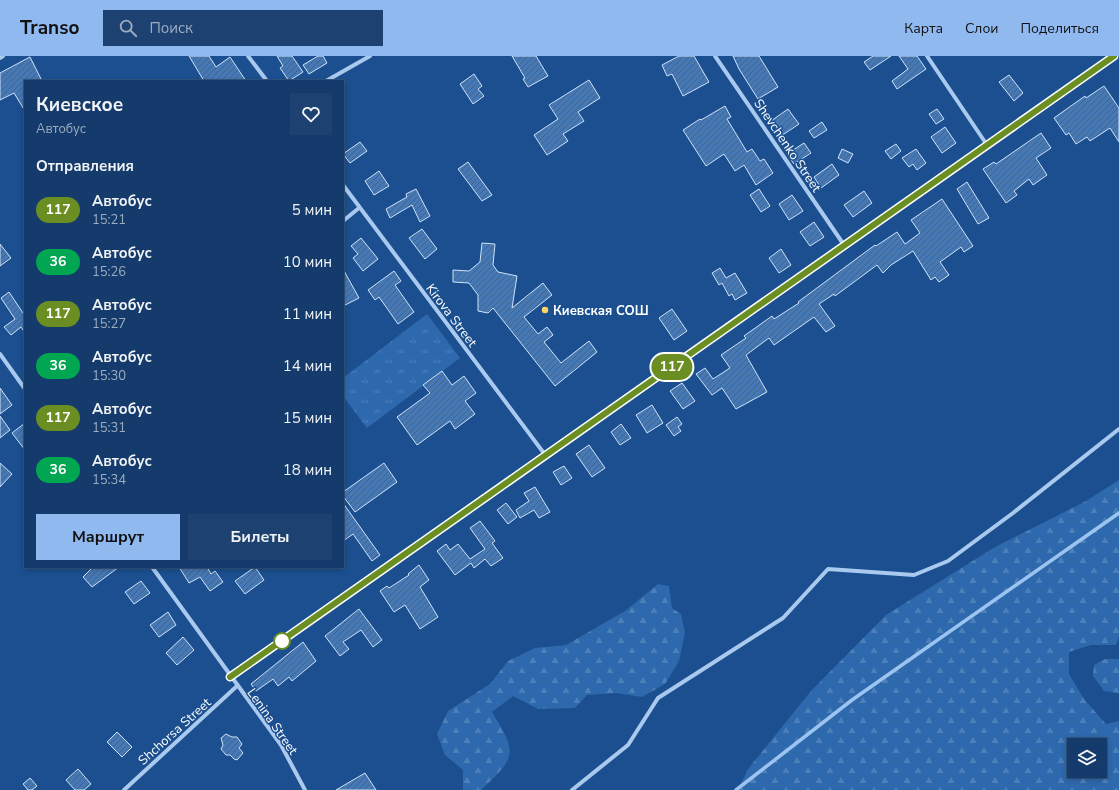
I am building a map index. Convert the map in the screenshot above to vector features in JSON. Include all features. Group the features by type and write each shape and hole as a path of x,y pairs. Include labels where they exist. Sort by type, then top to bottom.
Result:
{"street":[{"path":"248,56 265,80"},
{"path":"328,80 370,56"},
{"name":"Shevchenko Street","path":"715,56 844,246"},
{"path":"927,56 986,145"},
{"path":"230,677 1114,56"},
{"name":"Kirova Street","path":"344,187 546,456"},
{"path":"344,220 359,208"},
{"path":"0,354 24,388"},
{"path":"572,790 628,745 658,698 783,618 828,569 914,575 948,561 1013,514 1119,429"},
{"name":"Lenina Street","path":"153,568 230,677 281,745 306,790"},
{"name":"Shchorsa Street","path":"124,790 237,686"}],"green space":[{"path":"427,314 460,358 367,428 344,397 344,377"},
{"path":"1119,480 1119,637 1116,645 1091,645 1069,652 1069,674 1084,699 1106,724 1119,721 1119,790 738,790 748,769 811,691 886,615 995,547 1086,501"},
{"path":"658,584 669,586 672,608 681,614 685,633 679,661 665,684 642,697 616,693 587,695 575,708 538,709 513,696 492,712 506,737 509,746 507,762 493,779 481,790 463,790 463,770 445,755 437,734 448,711 490,684 508,661 535,648 566,645 625,611"},
{"path":"1105,659 1119,659 1119,693 1104,691 1093,676 1094,665"}],"building":[{"path":"189,56 209,56 216,67 230,57 245,80 203,80"},
{"path":"277,56 292,56 303,72 288,80 280,68 283,66"},
{"path":"318,56 323,56 327,63 309,74 303,65"},
{"path":"512,56 536,56 548,76 528,87 523,79 525,78"},
{"path":"679,56 694,56 709,82 683,96 672,74 667,76 662,65"},
{"path":"733,56 759,56 778,87 758,99 739,69"},
{"path":"873,56 891,56 870,70 864,62"},
{"path":"899,56 917,56 926,69 897,89 892,81 908,69"},
{"path":"30,57 42,80 24,80 24,109 14,93 0,100 0,73"},
{"path":"474,74 482,86 478,89 484,96 473,104 460,84"},
{"path":"1009,75 1023,93 1014,101 999,82"},
{"path":"589,80 600,98 578,112 584,121 563,134 568,141 547,155 534,135 558,119 549,105"},
{"path":"1104,86 1119,108 1119,142 1110,128 1090,141 1087,137 1076,144 1069,133 1066,135 1054,118 1085,96 1086,98"},
{"path":"725,106 731,117 727,119 747,152 752,149 760,161 764,159 773,173 756,185 744,165 735,171 724,154 706,166 683,130"},
{"path":"788,109 799,124 781,136 771,121"},
{"path":"937,109 944,119 936,124 929,114"},
{"path":"822,122 827,130 814,138 809,131"},
{"path":"945,127 956,143 942,153 931,137"},
{"path":"1041,133 1051,148 1036,158 1047,175 1033,185 1029,179 1014,191 1017,195 1006,203 983,169 994,162 996,164"},
{"path":"360,142 367,151 350,163 344,153"},
{"path":"804,143 811,153 794,164 787,154"},
{"path":"896,144 901,151 891,159 885,151"},
{"path":"842,149 853,154 848,163 838,158"},
{"path":"916,149 926,163 917,170 913,164 909,167 902,158"},
{"path":"468,162 492,195 482,201 458,169"},
{"path":"832,164 839,175 821,188 814,177"},
{"path":"379,171 389,186 374,195 365,181"},
{"path":"967,182 989,218 978,224 957,189"},
{"path":"416,189 430,216 420,222 412,205 390,218 386,209 407,197 406,194"},
{"path":"759,189 770,206 761,212 750,195"},
{"path":"864,191 872,203 853,217 844,205"},
{"path":"792,195 803,211 789,220 779,204"},
{"path":"942,199 973,246 964,252 961,247 940,262 949,275 939,282 935,277 931,280 913,251 891,265 883,273 877,265 835,296 834,294 819,304 835,326 826,332 814,317 774,345 769,338 746,355 767,392 736,409 722,388 712,395 696,374 705,368 713,379 730,368 721,355 746,338 744,336 772,316 774,319 799,303 798,302 875,245 876,246 897,232 905,244 920,233 911,220"},
{"path":"814,222 824,237 810,246 800,232"},
{"path":"422,229 437,249 425,259 409,238"},
{"path":"361,238 378,259 363,271 353,258 358,254 351,246"},
{"path":"482,243 495,244 493,265 498,272 517,276 512,308 543,283 552,295 524,317 538,334 547,327 553,335 544,342 561,363 589,341 597,352 555,386 493,308 488,313 478,311 478,295 469,283 453,282 453,270 469,271 480,262"},
{"path":"0,244 11,258 0,266"},
{"path":"781,249 791,265 779,273 769,258"},
{"path":"720,268 726,278 735,273 747,293 735,300 732,294 729,296 722,283 719,285 712,273"},
{"path":"344,271 359,298 344,306"},
{"path":"394,271 401,281 395,285 414,312 398,324 379,297 375,300 368,290"},
{"path":"9,292 23,313 24,312 24,332 21,327 11,335 4,327 15,319 1,298"},
{"path":"672,309 687,331 674,340 659,318"},
{"path":"442,371 452,385 464,376 476,393 465,401 475,414 455,429 450,421 417,445 397,417 430,393 423,385"},
{"path":"682,383 695,401 683,409 670,391"},
{"path":"0,388 12,405 0,414"},
{"path":"652,405 663,423 647,433 636,415"},
{"path":"0,416 10,430 0,438"},
{"path":"677,417 682,424 678,427 681,431 674,436 666,425"},
{"path":"24,424 24,449 12,433"},
{"path":"621,424 631,438 620,445 611,432"},
{"path":"589,445 605,468 592,477 576,454"},
{"path":"0,463 12,474 0,487"},
{"path":"384,463 397,482 355,512 344,497 344,491"},
{"path":"564,466 572,478 561,485 553,472"},
{"path":"535,487 550,512 539,518 534,510 520,518 516,510 529,501 524,493"},
{"path":"506,503 517,517 508,524 497,510"},
{"path":"344,504 380,555 372,561 353,534 344,540"},
{"path":"480,521 495,541 492,543 503,558 491,566 485,559 474,568 471,563 455,575 437,551 446,544 450,550 458,544 470,559 485,549 470,528"},
{"path":"419,565 429,580 420,587 438,617 420,629 405,605 394,612 380,591 387,586 389,588 409,575 408,574"},
{"path":"92,568 118,568 92,587 83,577"},
{"path":"180,568 208,568 211,574 215,571 223,582 210,591 200,577 189,583"},
{"path":"254,568 256,568 264,580 245,594 235,581"},
{"path":"141,581 150,593 134,604 125,592"},
{"path":"359,609 382,640 373,647 361,630 343,642 349,649 340,656 325,636"},
{"path":"168,612 176,625 159,637 150,625"},
{"path":"183,637 194,650 177,665 166,653"},
{"path":"303,642 316,661 292,681 289,677 278,686 273,679 256,691 251,684"},
{"path":"117,732 132,747 122,757 107,742"},
{"path":"226,734 232,737 237,737 242,744 239,748 243,753 237,760 230,755 226,755 221,749 223,745 221,738"},
{"path":"78,769 91,784 84,790 75,790 66,780"},
{"path":"365,773 376,790 336,790"},
{"path":"30,778 37,786 32,790 28,790 23,784"}],"waterway":[{"path":"736,790 852,700 1119,513"}],"bus line":[{"name":"117","path":"230,677 1114,56"}],"place":[{"name":"Киевская СОШ","path":"545,310"}]}
